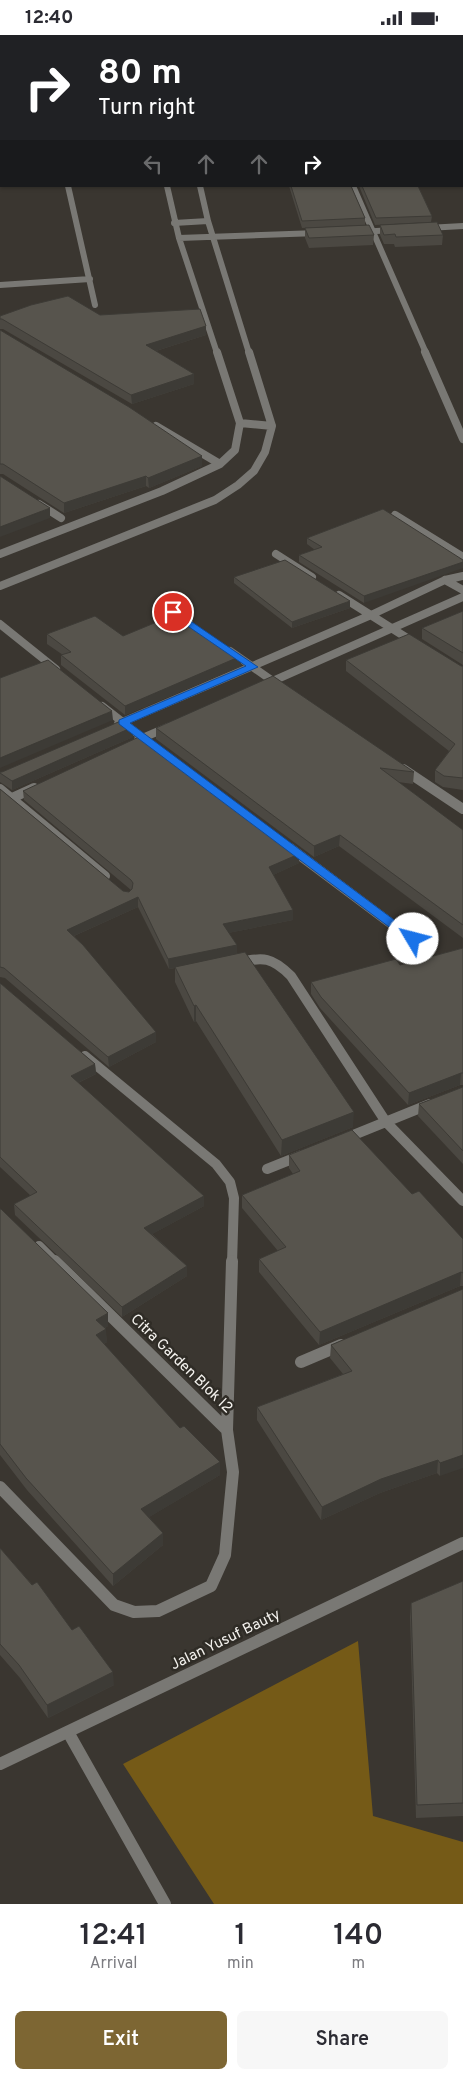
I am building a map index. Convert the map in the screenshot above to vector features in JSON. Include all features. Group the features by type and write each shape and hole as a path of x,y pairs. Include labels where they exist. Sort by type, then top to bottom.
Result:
{"street":[{"path":"68,187 96,305"},
{"path":"0,554 162,491 220,464 235,449 240,423 174,223 166,187"},
{"path":"0,586 215,500 236,488 261,462 268,447 272,427 208,221 200,187"},
{"path":"354,187 463,439"},
{"path":"174,223 208,221"},
{"path":"423,229 463,226"},
{"path":"355,232 404,230"},
{"path":"179,238 326,233"},
{"path":"0,285 90,279"},
{"path":"452,412 463,412"},
{"path":"240,423 272,427"},
{"path":"152,424 220,464"},
{"path":"30,499 61,518"},
{"path":"394,515 463,557"},
{"path":"276,555 424,648"},
{"path":"105,730 253,667 446,581 463,576"},
{"path":"446,581 463,589"},
{"path":"255,689 463,597"},
{"path":"173,612 197,629"},
{"path":"0,624 62,674"},
{"path":"221,645 281,687"},
{"path":"92,698 158,750"},
{"path":"125,746 177,723"},
{"path":"397,765 463,809"},
{"path":"12,798 47,782"},
{"path":"0,789 113,883"},
{"path":"286,845 413,939"},
{"path":"230,964 262,957 278,962 291,976 386,1122 463,1201"},
{"path":"77,1049 216,1164 230,1182 234,1198 227,1430"},
{"path":"331,1144 438,1101"},
{"path":"267,1169 313,1151"},
{"name":"Citra Garden Blok I2","path":"0,1487 114,1605 134,1612 158,1611 211,1586 225,1555 232,1471 227,1430 29,1237"},
{"path":"301,1362 355,1339"},
{"name":"Jalan Yusuf Bauty","path":"0,1764 463,1543"},
{"path":"68,1731 165,1904"}],"shaded area":[{"path":"358,1641 373,1816 463,1842 463,1904 214,1904 123,1764"}],"building":[{"path":"291,187 351,187 365,218 302,221"},
{"path":"362,187 418,187 432,216 376,218"},
{"path":"437,222 443,235 396,237 395,234 384,235 380,225"},
{"path":"369,225 374,235 309,238 305,228"},
{"path":"68,296 100,315 200,309 206,326 146,345 194,374 131,395 0,319 0,316 31,305"},
{"path":"0,330 129,407 202,456 148,478 146,476 64,503 3,464 0,464"},
{"path":"0,476 50,508 0,527"},
{"path":"383,509 463,560 463,562 364,596 299,555 322,547 307,538"},
{"path":"285,560 350,601 292,622 234,577"},
{"path":"463,611 463,653 422,628"},
{"path":"176,614 241,656 125,706 61,655 71,652 47,634 95,616 123,636"},
{"path":"409,634 463,666 463,778 444,776 435,770 455,744 346,660"},
{"path":"48,660 112,711 0,758 0,678"},
{"path":"273,676 414,772 380,768 463,830 463,925 340,835 314,846 156,728"},
{"path":"123,720 133,727 12,781 0,773 0,772"},
{"path":"143,735 160,750 299,854 269,867 293,910 223,924 237,945 168,959 138,897 67,930 83,945 156,1032 108,1057 4,968 0,967 0,789 123,891 129,892 132,889 133,883 131,880 23,791"},
{"path":"463,948 463,1073 409,1093 321,997 311,982 396,959 400,965"},
{"path":"245,952 354,1112 282,1140 196,1005 194,1006 175,967"},
{"path":"0,983 95,1064 71,1076 204,1196 144,1228 187,1266 122,1307 14,1204 37,1192 0,1157"},
{"path":"463,1087 463,1151 419,1104"},
{"path":"352,1130 412,1194 419,1191 463,1239 463,1273 461,1272 320,1332 259,1259 286,1247 242,1195 300,1171 289,1155"},
{"path":"0,1209 108,1313 96,1320 106,1329 96,1335 180,1428 184,1426 220,1462 141,1509 163,1533 113,1574 26,1478 0,1444"},
{"path":"463,1289 463,1455 440,1463 438,1460 381,1479 322,1507 257,1407 352,1371 331,1345"},
{"path":"0,1548 32,1585 37,1582 72,1630 79,1626 113,1672 47,1705 19,1665 0,1644"},
{"path":"463,1581 463,1803 417,1805 411,1603"}],"route":[{"path":"173,612 253,667 123,722 413,939"}]}
